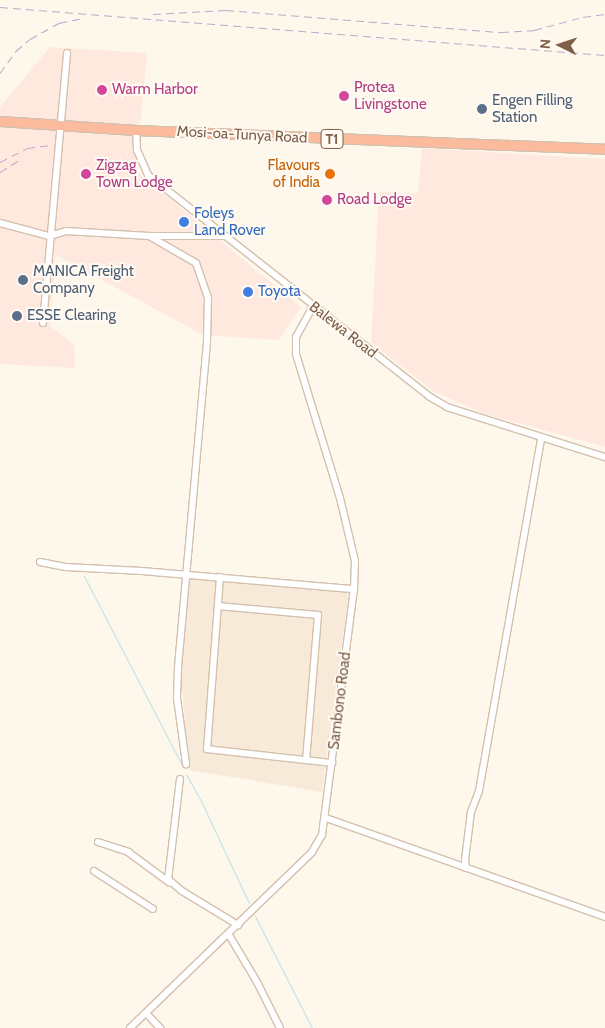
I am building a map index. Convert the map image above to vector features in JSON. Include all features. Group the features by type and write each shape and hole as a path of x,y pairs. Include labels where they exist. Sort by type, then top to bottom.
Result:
{"highway":[{"name":"Mosi-oa-Tunya Road","path":"0,121 136,130 605,149"}],"street":[{"path":"43,323 49,236 67,53"},
{"name":"Balewa Road","path":"136,130 137,150 148,175 430,398 447,407 605,457"},
{"path":"0,223 49,236 66,231 149,236 224,236"},
{"path":"149,236 196,263 208,297 206,342 193,479 177,688 186,764"},
{"name":"Sambono Road","path":"130,1028 312,852 322,835 326,818 354,589 355,561 351,536 296,354 296,336 313,306"},
{"path":"466,868 465,860 471,812 479,791 541,438"},
{"path":"40,562 66,567 187,574 354,589"},
{"path":"220,577 207,749 332,763"},
{"path":"218,606 318,615 306,760"},
{"path":"170,883 168,874 180,779"},
{"path":"326,818 605,917"},
{"path":"98,842 128,852 170,883 238,925"},
{"path":"94,871 152,908"},
{"path":"229,934 280,1028"},
{"path":"146,1013 160,1028"}],"shaded area":[{"path":"50,47 147,53 136,171 301,307 279,340 203,335 56,255 50,326 74,344 75,368 0,364 0,107"},
{"path":"422,148 605,159 605,447 485,414 433,391 371,343 379,192 418,193"},
{"path":"189,578 349,591 322,792 189,770 181,673"}],"waterway":[{"path":"84,576 183,767"},
{"path":"186,774 201,801 249,903"},
{"path":"255,916 312,1028"}],"railway":[{"path":"0,7 605,55"},
{"path":"153,14 226,10 501,32 534,30 583,17 605,14"},
{"path":"0,73 16,51 30,39 59,23 82,18"},
{"path":"0,162 27,148 53,145"},
{"path":"0,172 22,158"}],"place":[{"name":"Warm Harbor","path":"102,90"},
{"name":"Protea Livingstone","path":"344,96"},
{"name":"Engen Filling Station","path":"482,109"},
{"name":"Zigzag Town Lodge","path":"86,174"},
{"name":"Flavours of India","path":"330,174"},
{"name":"Road Lodge","path":"327,200"},
{"name":"Foleys Land Rover","path":"184,222"},
{"name":"MANICA Freight Company","path":"23,280"},
{"name":"Toyota","path":"248,292"},
{"name":"ESSE Clearing","path":"17,316"}]}
